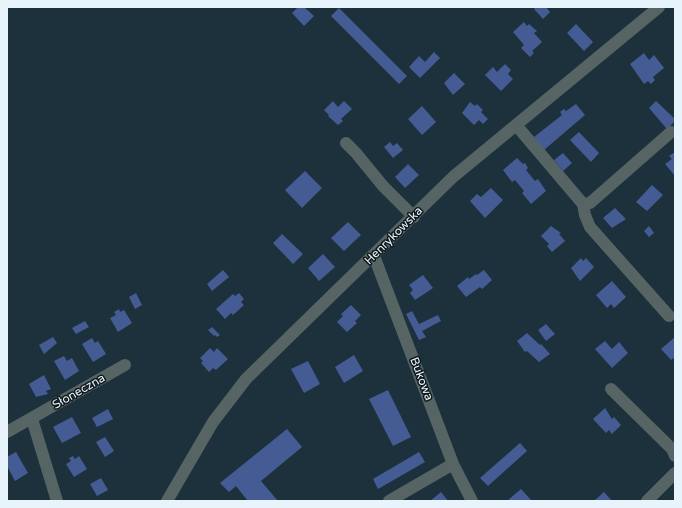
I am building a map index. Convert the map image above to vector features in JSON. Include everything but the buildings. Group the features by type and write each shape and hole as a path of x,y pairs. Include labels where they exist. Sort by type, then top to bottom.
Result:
{"street":[{"name":"Henrykowska","path":"167,501 212,422 246,379 414,217 453,177 659,7"},
{"path":"516,125 583,204 585,215 590,227 669,316"},
{"path":"583,204 590,203 671,132"},
{"path":"346,142 356,152 383,186 414,217"},
{"name":"Bukowa","path":"374,256 453,464 472,501"},
{"name":"Słoneczna","path":"7,432 125,365"},
{"path":"611,389 672,449 675,456"},
{"path":"32,419 57,501"},
{"path":"389,501 453,464"},
{"path":"647,501 675,473"}]}
